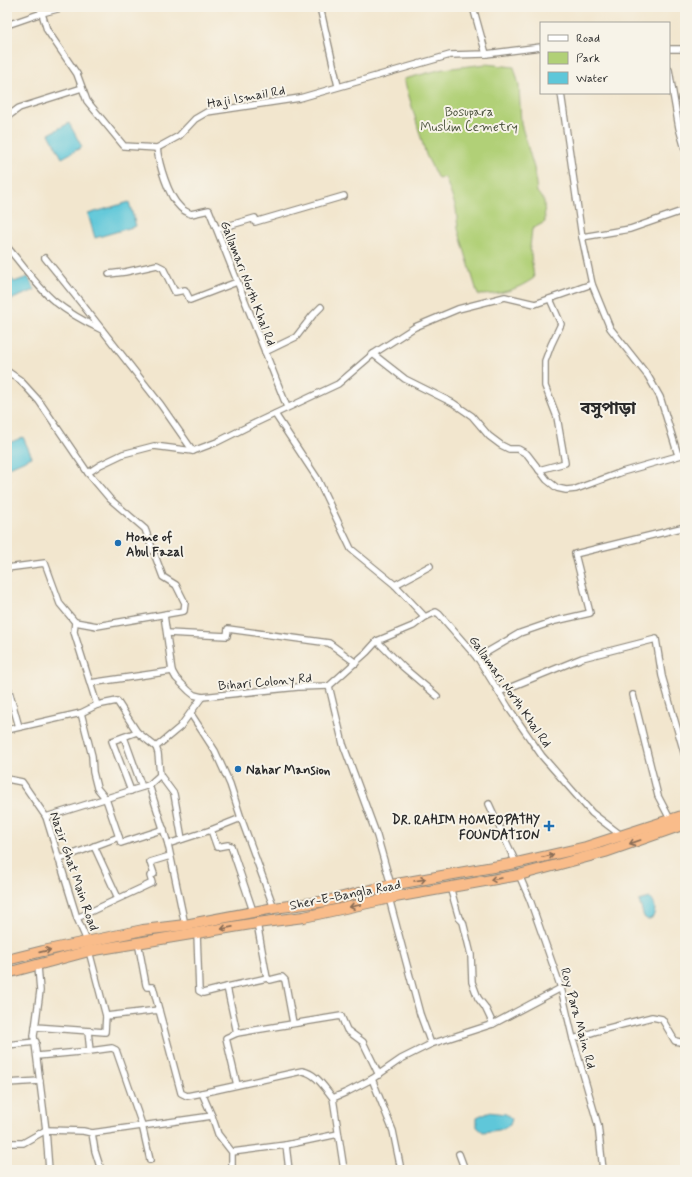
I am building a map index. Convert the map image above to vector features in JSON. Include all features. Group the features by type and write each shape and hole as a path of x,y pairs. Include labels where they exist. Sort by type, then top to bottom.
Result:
{"highway":[{"name":"Sher-E-Bangla Road","path":"7,960 88,946 138,942 197,934 257,922 304,917 384,899 519,875 605,852 652,831 670,819 685,815"},
{"name":"Sher-E-Bangla Road","path":"7,973 38,966 88,946 143,930 185,925 253,911 327,901 391,885 516,863 586,848 622,836 685,824"},
{"path":"375,889 384,899"},
{"path":"20,957 24,969"}],"street":[{"path":"7,25 41,10 65,7"},
{"path":"320,7 338,86"},
{"path":"473,7 486,54"},
{"path":"41,10 47,30 77,74 87,101 124,146 157,148"},
{"name":"Haji Ismail Rd","path":"157,148 179,136 195,119 207,112 300,98 450,55 486,54 540,47"},
{"path":"670,49 685,49"},
{"path":"670,76 679,128 685,149"},
{"path":"7,117 19,108 82,88"},
{"path":"561,94 582,237 592,284 610,328 648,376 660,397 678,455"},
{"name":"Gallamari North Khal Rd","path":"157,148 168,188 180,208 191,214 209,210 287,407"},
{"path":"216,229 255,218 255,222 344,196"},
{"path":"582,237 630,229 685,210"},
{"path":"7,247 34,281 54,301 86,323 103,330"},
{"path":"45,258 161,405 193,451"},
{"path":"109,274 157,265 163,268 175,292 185,290 190,300 237,282"},
{"path":"88,473 100,465 123,454 154,446 193,451 217,442 287,407 338,384 373,354 415,327 458,310 504,297 535,304 592,284"},
{"path":"540,470 566,463 557,417 545,386 545,361 561,324 550,299"},
{"path":"265,352 296,337 321,307"},
{"path":"373,354 405,379 454,403 472,416 490,436 501,444 509,449 518,449 527,454 548,480 557,488 566,490 576,489 622,472 685,454"},
{"path":"7,365 8,372 20,380 39,401 88,473 110,499 144,529 163,577 176,585 185,603 184,611 97,626 75,622 60,604 44,563 7,568"},
{"path":"275,414 317,478 351,549 395,585 425,617 413,626 377,641 356,663 329,686 343,744 377,836 391,885"},
{"path":"477,658 520,633 555,621 590,613 575,554 685,527"},
{"path":"395,585 430,566"},
{"name":"Gallamari North Khal Rd","path":"425,617 436,612 439,614 477,658 542,756 592,813 622,836"},
{"path":"156,747 180,727 192,714 202,697 194,695 182,684 172,670 164,615 166,614"},
{"path":"75,622 74,632 97,706"},
{"path":"167,633 227,636 228,628 329,643 356,663"},
{"path":"499,692 582,658 656,639 662,676 685,756"},
{"path":"377,641 403,667 437,696"},
{"path":"90,684 172,670"},
{"path":"7,684 19,727"},
{"name":"Bihari Colony Rd","path":"202,697 298,687 329,686"},
{"path":"632,695 658,796 670,819"},
{"path":"7,730 81,712 117,701 137,732 156,747 160,775 174,794 182,839"},
{"path":"81,712 92,756 93,772 97,788 106,799 121,843 164,829"},
{"path":"192,714 215,751 230,784 274,908"},
{"path":"131,791 112,741 137,732"},
{"path":"124,737 142,787"},
{"path":"46,817 149,785 160,775"},
{"name":"Nazir Ghat Main Road","path":"7,779 22,782 46,817 88,946 106,1016"},
{"path":"149,785 168,844 185,925"},
{"path":"488,804 516,863"},
{"path":"168,844 241,818"},
{"path":"210,830 217,847 228,845 231,846 253,911"},
{"path":"60,859 119,837"},
{"path":"94,846 118,898"},
{"path":"78,918 152,883 150,876 154,874 150,862 170,856"},
{"name":"Roy Para Main Rd","path":"519,875 530,900 562,988 573,1040 598,1125 603,1170"},
{"path":"450,887 459,918 463,922 468,942 472,982 478,998 485,1007 493,1024"},
{"path":"384,899 431,1044"},
{"path":"257,922 267,978"},
{"path":"197,934 199,991 202,993 267,978 270,980 282,978 285,980 293,1023"},
{"path":"138,942 146,985 153,987 181,1093 187,1096 202,1094 302,1071 308,1072 316,1078 333,1098 344,1170"},
{"path":"38,966 40,991 34,1036 36,1042 46,1130 49,1170"},
{"path":"227,987 237,1033"},
{"path":"333,1098 372,1079 401,1059 431,1044 493,1024 562,988"},
{"path":"35,1027 105,1032 106,1016 159,1010"},
{"path":"237,1085 226,1038 237,1033 293,1023 342,1017 347,1030 364,1042 378,1075"},
{"path":"573,1040 597,1031 652,1017 662,1019 675,1041 685,1043"},
{"path":"88,1031 90,1051"},
{"path":"7,1045 36,1042"},
{"path":"37,1056 112,1048 116,1050 142,1125 150,1160"},
{"path":"372,1079 393,1131 400,1165"},
{"path":"7,1083 40,1081"},
{"path":"202,1094 218,1134 232,1152 232,1170"},
{"path":"7,1134 8,1143 23,1143 46,1130 83,1131 92,1133 212,1116"},
{"path":"92,1133 95,1151 101,1170"},
{"path":"232,1152 338,1134"},
{"path":"286,1144 289,1170"},
{"path":"459,1154 465,1170"}],"green space":[{"name":"Bosupara Muslim Cemetry","path":"486,64 514,67 519,85 521,124 534,168 537,192 544,201 545,222 532,229 530,247 534,278 521,286 508,291 478,295 458,229 456,208 445,177 438,179 426,155 404,79 443,69"}],"water":[{"path":"69,123 82,147 62,158 49,134"},
{"path":"129,202 136,226 95,238 88,214"},
{"path":"7,272 14,282 28,277 35,290 10,300 7,295"},
{"path":"23,437 32,457 7,468 7,444"},
{"path":"650,898 655,909 653,917 648,920 644,917 639,901"},
{"path":"488,1112 506,1114 512,1119 510,1125 499,1130 483,1132 477,1127 477,1117"}],"place":[{"name":"Home of Abul Fazal","path":"118,543"},
{"name":"Nahar Mansion","path":"238,769"},
{"name":"DR. RAHIM HOMEOPATHY FOUNDATION","path":"549,826"}],"district":[{"name":"বসুপাড়া","path":"608,408"}]}
